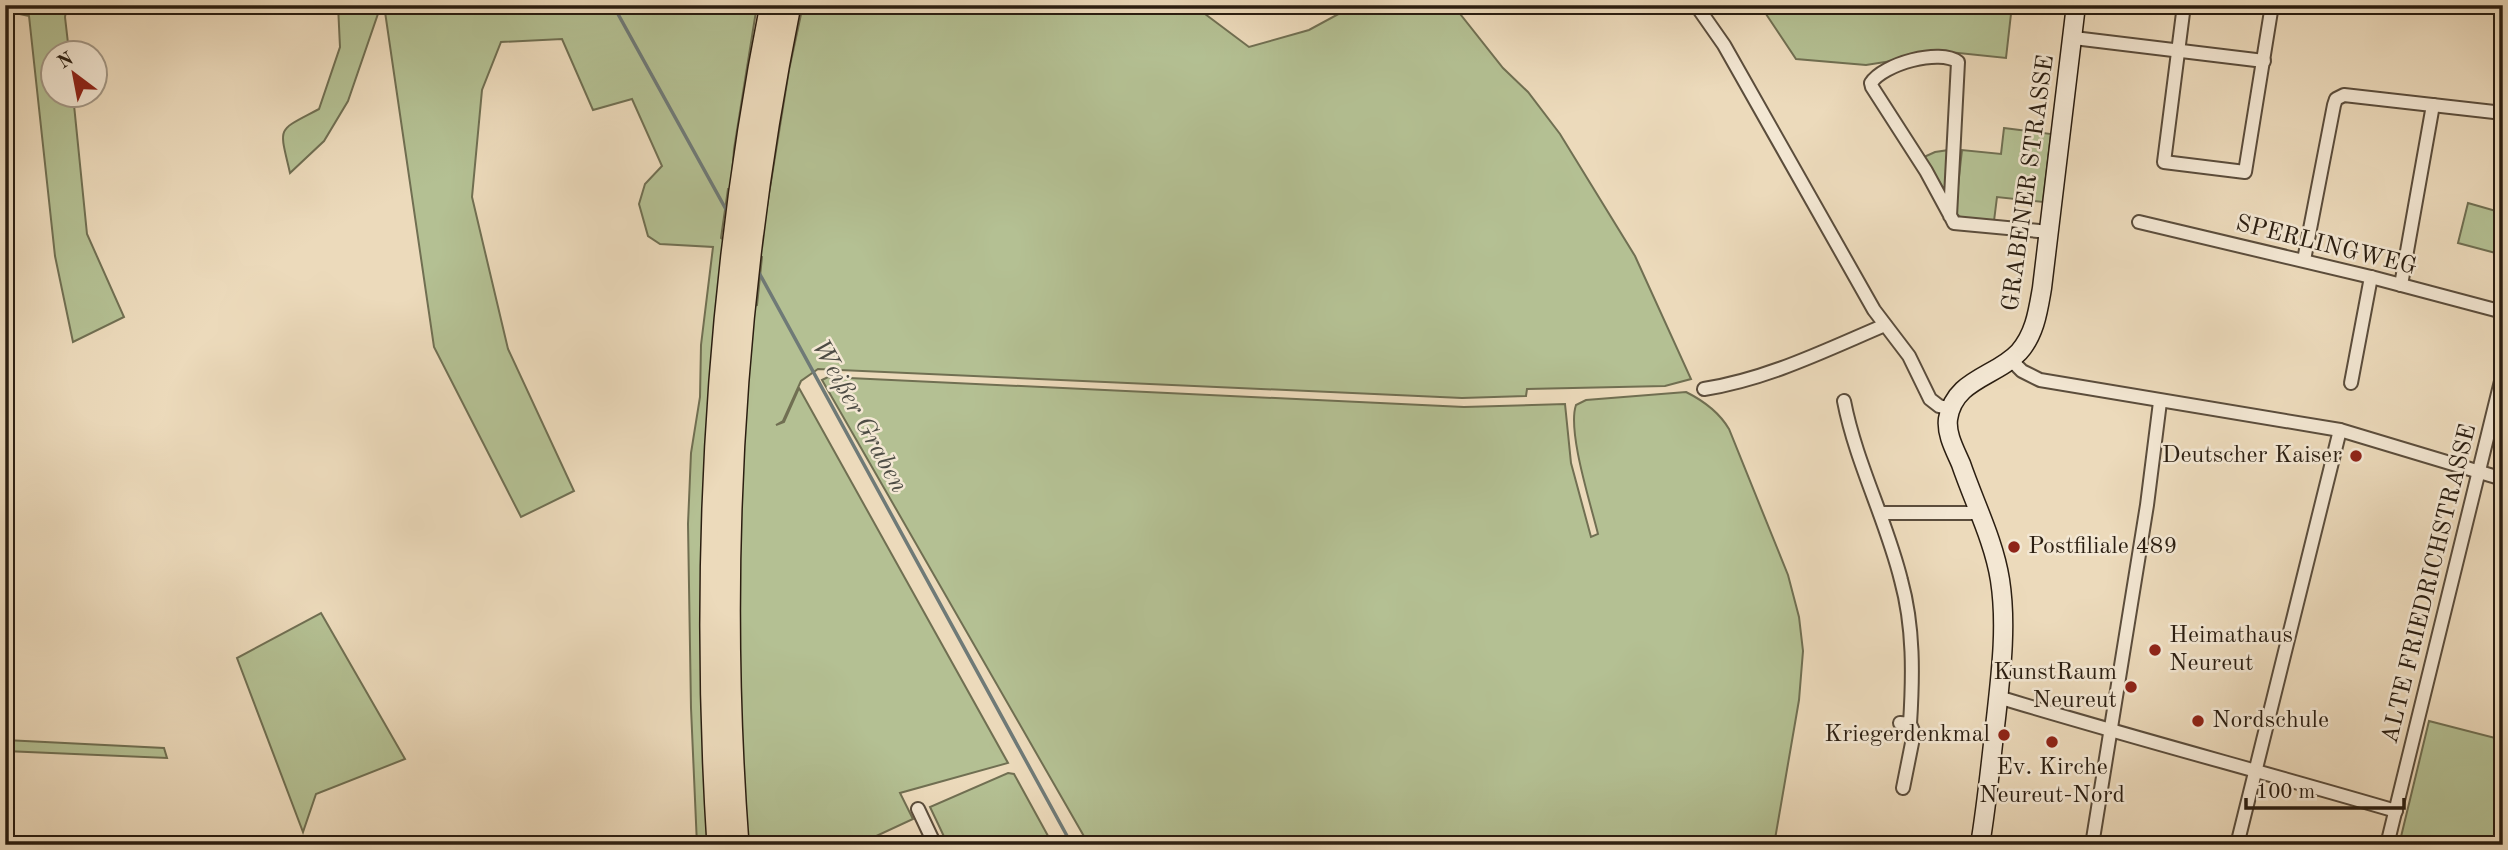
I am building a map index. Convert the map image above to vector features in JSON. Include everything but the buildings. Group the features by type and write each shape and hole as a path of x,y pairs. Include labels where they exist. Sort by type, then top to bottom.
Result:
{"highway":[{"path":"761,5 764,47"},
{"path":"737,845 729,680 729,539 744,255 736,222 772,5"},
{"path":"719,845 712,724 712,547 718,407 789,5"},
{"path":"777,71 789,49 799,5"}],"street":[{"path":"1696,5 1720,38 1885,325 1909,356 1930,398 1951,409"},
{"name":"GRABENER STRASSE","path":"2011,360 2026,342 2035,322 2077,5"},
{"path":"2184,5 2164,162 2245,172 2272,5"},
{"path":"2074,38 2264,61"},
{"path":"1950,216 1958,62 1952,58 1935,58 1901,63 1875,77 1871,83 1872,87 1926,171 1950,216 1954,223 2049,232"},
{"path":"2304,260 2336,99 2344,95 2503,113"},
{"path":"2401,285 2433,105"},
{"name":"SPERLINGWEG","path":"2139,222 2304,260 2503,313"},
{"path":"2351,383 2371,277"},
{"path":"1704,388 1763,376 1885,325"},
{"path":"1980,845 1998,696 2003,615 1995,556 1948,427 1951,409 1966,386 2011,360 2022,371 2040,380 2340,430 2503,479"},
{"name":"ALTE FRIEDRICHSTRASSE","path":"2388,845 2503,373"},
{"path":"1844,401 1854,447 1880,513 1901,578 1908,610 1912,664 1905,724 1914,733 1903,788"},
{"path":"2092,845 2147,505 2160,402"},
{"path":"2237,845 2340,430"},
{"path":"1880,513 1978,513"},
{"path":"1998,696 2111,732 2396,811"},
{"path":"918,809 935,845"}],"green space":[{"path":"14,5 67,5 65,17 67,38 38,38 38,99 29,16 20,14"},
{"path":"338,5 381,5 348,101 324,141 290,173 284,132 295,122 319,109 340,47"},
{"path":"384,5 757,5 734,149 731,189 728,189 721,238 724,240 707,432 709,845 697,845 691,708 688,524 691,453 700,397 701,345 713,247 660,244 648,236 639,204 645,184 662,166 632,99 593,110 562,39 501,42 482,90 472,197 508,349 574,491 521,517 434,347"},
{"path":"803,5 1193,5 1249,47 1309,30 1355,5 1453,5 1503,68 1528,92 1560,134 1635,256 1691,379 1665,386 1527,389 1526,396 1462,398 818,369 801,381 783,421 776,425 784,422 799,388 1008,763 900,793 913,819 857,845 746,845 739,701 740,474 754,306 757,305 762,257 759,256 789,70"},
{"path":"1760,5 2012,5 2006,58 1949,52 1866,65 1796,59"},
{"path":"39,108 74,108 87,234 124,317 73,342 55,256"},
{"path":"2004,128 2051,134 2043,202 1997,197 1994,221 1961,218 1956,213 1956,204 1962,150 2001,154"},
{"path":"1949,150 1948,188 1943,188 1924,157"},
{"path":"2468,203 2503,213 2503,255 2458,243"},
{"path":"828,377 1464,407 1565,404 1571,463 1591,537 1598,534 1577,450 1574,417 1576,405 1586,400 1686,392 1721,417 1729,429 1788,575 1799,617 1803,651 1799,700 1774,845 1089,845 822,380"},
{"path":"321,613 405,759 316,794 303,832 237,658"},
{"path":"2429,721 2503,740 2503,845 2399,845"},
{"path":"5,740 164,748 167,758 5,751"},
{"path":"1008,773 1014,774 1053,845 948,845 930,807"}],"waterway":[{"name":"Weißer Graben","path":"613,5 728,213"},
{"name":"Weißer Graben","path":"757,269 1072,845"}],"place":[{"name":"Deutscher Kaiser","path":"2356,456"},
{"name":"Postfiliale 489","path":"2014,547"},
{"name":"Heimathaus Neureut","path":"2155,650"},
{"name":"KunstRaum Neureut","path":"2131,687"},
{"name":"Nordschule","path":"2198,721"},
{"name":"Kriegerdenkmal","path":"2004,735"},
{"name":"Ev. Kirche Neureut-Nord","path":"2052,742"}]}
